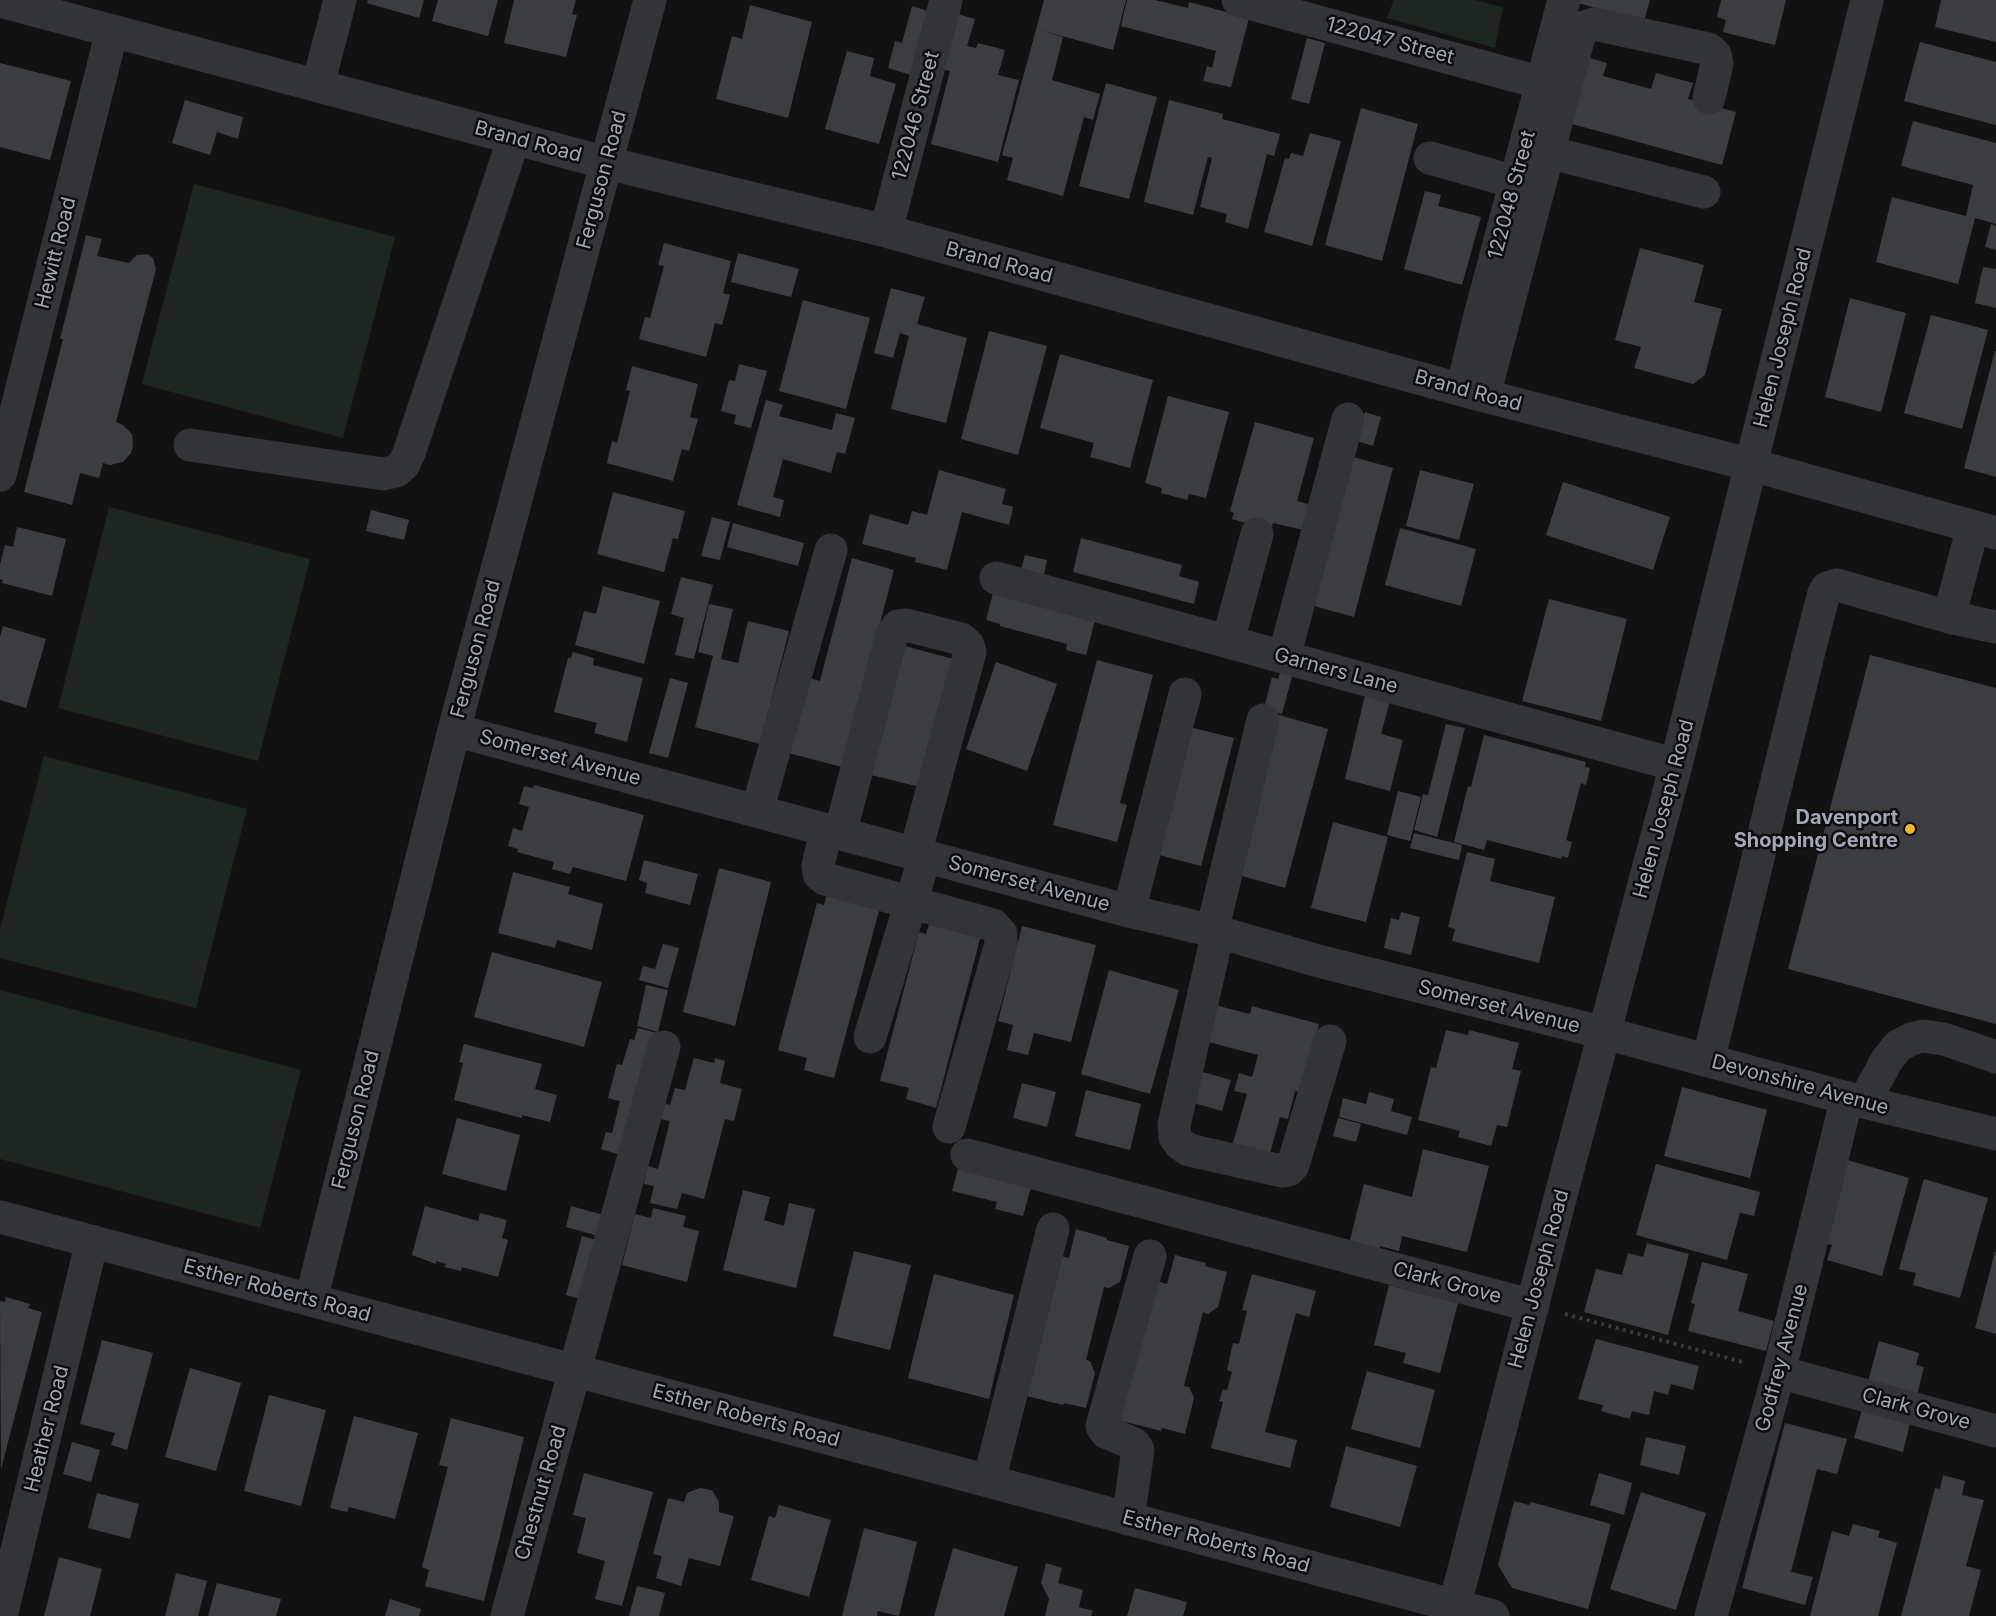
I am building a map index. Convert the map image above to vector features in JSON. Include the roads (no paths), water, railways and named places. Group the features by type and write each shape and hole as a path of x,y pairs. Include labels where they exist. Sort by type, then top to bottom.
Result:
{"street":[{"path":"318,85 340,0"},
{"name":"Ferguson Road","path":"310,1300 454,730 650,0"},
{"name":"122046 Street","path":"886,231 946,0"},
{"name":"122047 Street","path":"1238,0 1542,83"},
{"name":"122048 Street","path":"1473,392 1478,323 1564,0"},
{"name":"Helen Joseph Road","path":"1453,1611 1676,765 1867,0"},
{"name":"Brand Road","path":"7,1 607,163 886,231 1985,530"},
{"path":"1473,392 1548,152 1579,36 1585,27 1594,24 1708,49 1715,55 1717,63 1708,98"},
{"name":"Hewitt Road","path":"0,476 112,31"},
{"path":"190,445 383,474 396,471 404,464 514,138"},
{"path":"1548,152 1704,192"},
{"path":"1430,158 1515,182"},
{"path":"1284,657 1348,419"},
{"path":"1949,617 1985,530"},
{"path":"1227,641 1257,534"},
{"path":"757,811 831,550"},
{"name":"Garners Lane","path":"996,578 1676,765"},
{"path":"1708,1061 1824,593 1831,585 1837,585 1949,617 1996,627"},
{"path":"870,1038 911,902 920,855 970,652 968,645 961,639 906,625 898,626 892,634 833,832 818,866 819,874 825,879 911,902 993,925 1001,934 1001,944 949,1127"},
{"path":"1129,911 1185,694"},
{"path":"1263,720 1174,1125 1175,1137 1189,1150 1282,1171 1289,1170 1293,1166 1330,1041"},
{"name":"Somerset Avenue","path":"454,730 1322,962 1605,1033"},
{"name":"Devonshire Avenue","path":"1605,1033 1855,1100 1996,1134"},
{"name":"Godfrey Avenue","path":"1711,1616 1855,1100 1898,1046 1911,1039 1923,1036 1944,1039 1996,1057"},
{"name":"Chestnut Road","path":"507,1616 664,1047"},
{"name":"Clark Grove","path":"967,1155 1533,1306"},
{"name":"Esther Roberts Road","path":"0,1216 1128,1519 1453,1611 1493,1616"},
{"path":"988,1481 1053,1229"},
{"name":"Heather Road","path":"1,1609 92,1241"},
{"path":"1128,1519 1138,1450 1134,1444 1106,1432 1102,1426 1150,1256"},
{"name":"Clark Grove","path":"1779,1372 1996,1431"}],"place":[{"name":"Davenport Shopping Centre","path":"1910,829"}]}
